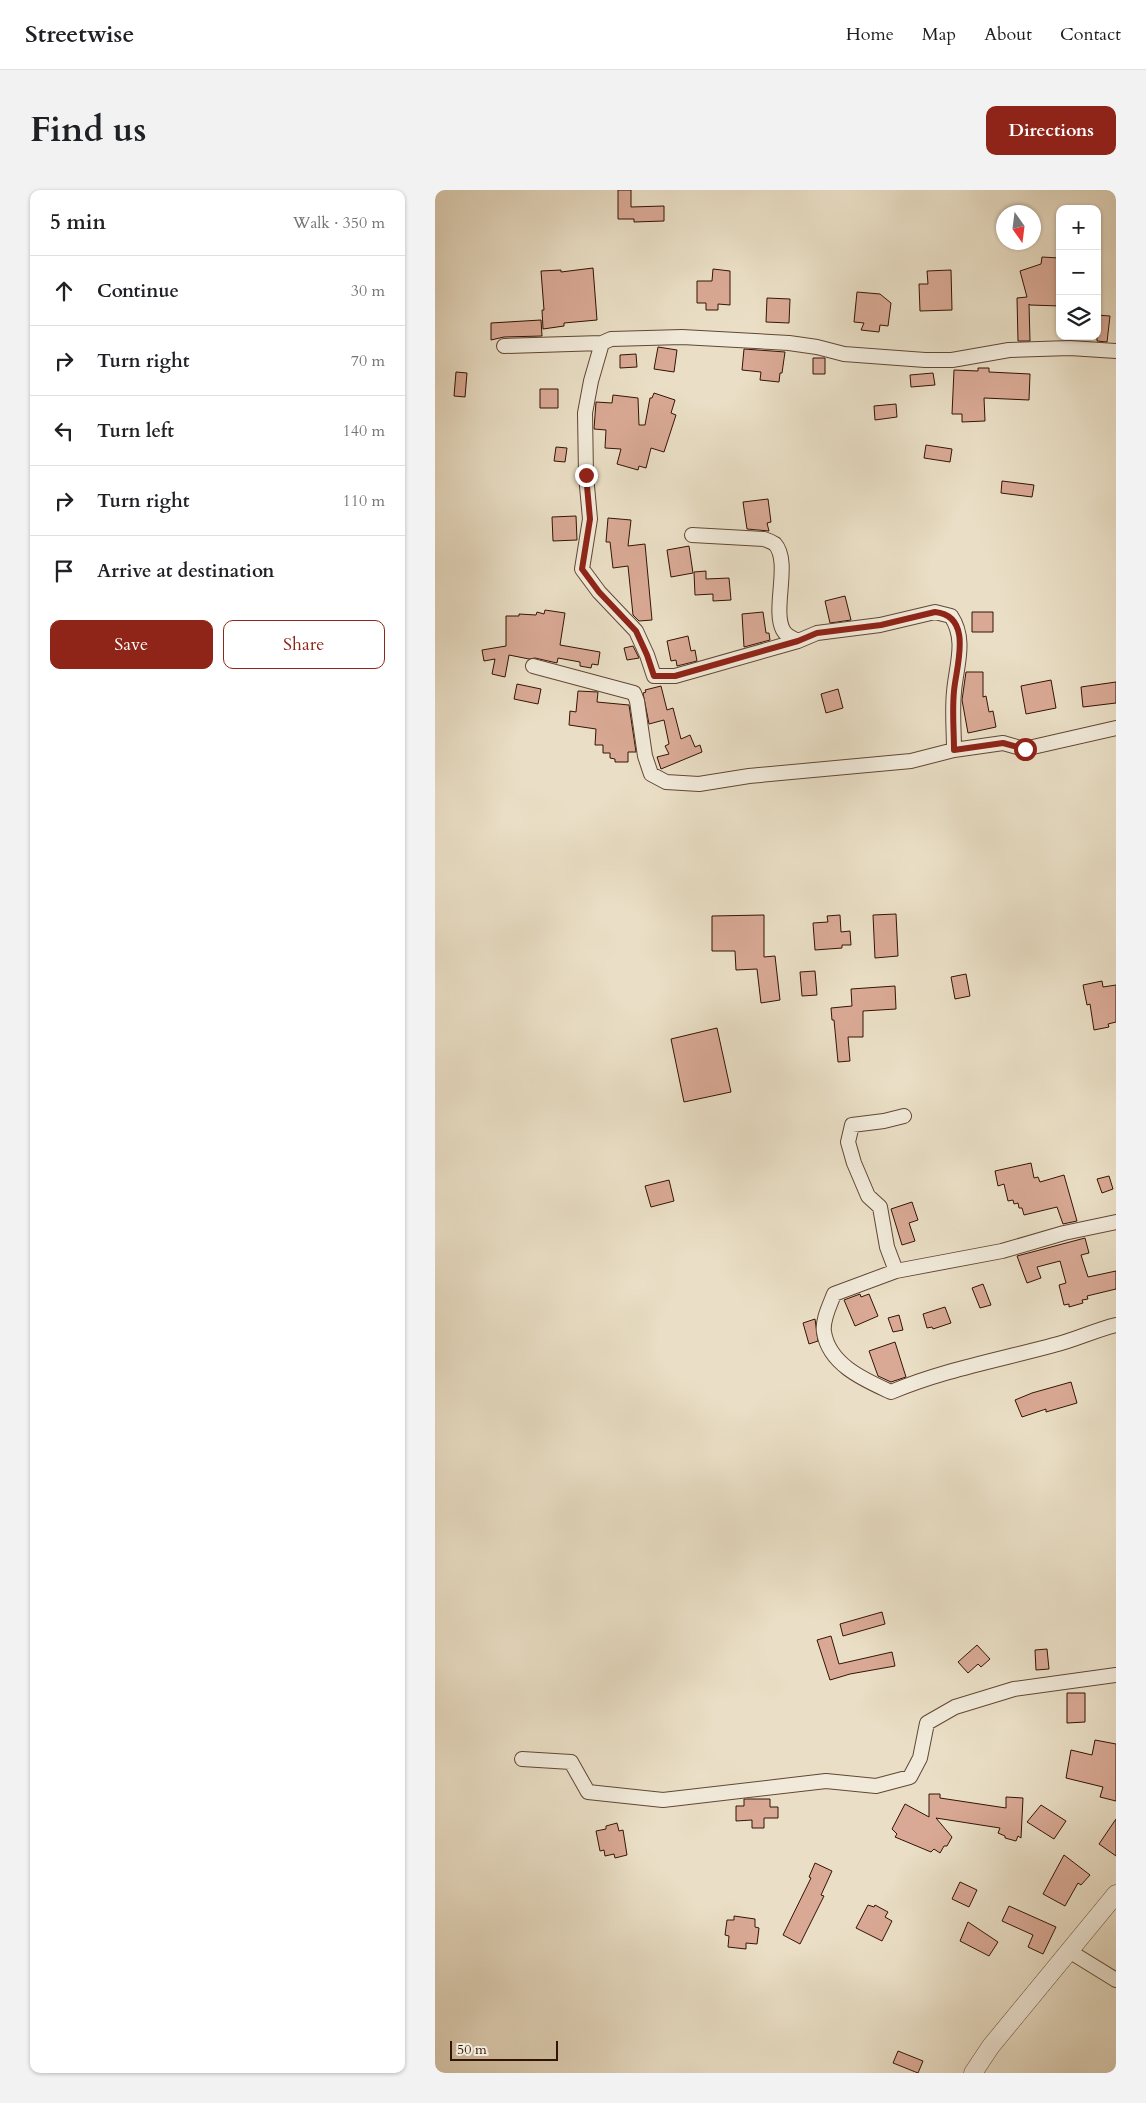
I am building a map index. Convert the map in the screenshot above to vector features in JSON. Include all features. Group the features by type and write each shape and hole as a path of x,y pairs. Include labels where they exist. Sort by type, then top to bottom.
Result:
{"street":[{"path":"504,346 601,343 611,339 682,337 789,343 817,347 844,354 925,360 952,360 1009,350 1070,348 1116,351"},
{"path":"601,343 585,413 587,440 586,475 590,519 582,569 599,592 636,631 654,676 675,676 798,641 817,633 881,625 935,612 951,616 957,625 961,645 954,693 954,750"},
{"path":"692,535 764,539 775,544 782,557 780,605 782,629 788,636 798,641"},
{"path":"533,666 634,693 637,701 645,756 651,774 666,782 699,784 749,776 911,761 954,750 1003,743 1025,749 1116,728"},
{"path":"896,1271 887,1247 880,1208 868,1196 854,1163 848,1142 852,1125 904,1116"},
{"path":"1116,1222 1064,1232 1002,1251 896,1271 834,1294 827,1311 824,1331 833,1355 860,1378 891,1392 922,1379 1075,1340 1103,1328 1116,1325"},
{"path":"523,1759 571,1762 589,1792 663,1800 826,1781 876,1786 910,1777 920,1758 927,1723 955,1707 1014,1688 1116,1675"},
{"path":"973,2073 991,2046 1116,1894"},
{"path":"1069,1951 1116,1980"}],"building":[{"path":"618,190 631,190 631,207 664,206 664,221 634,222 634,219 618,219"},
{"path":"1042,257 1056,258 1056,306 1029,304 1030,341 1018,341 1017,298 1027,297 1020,271 1041,264"},
{"path":"593,268 597,320 564,323 564,326 543,329 542,310 544,310 541,271 561,270 561,272"},
{"path":"713,269 730,271 730,305 718,304 718,310 706,310 706,303 697,303 697,281 712,281"},
{"path":"951,270 952,310 920,311 919,284 928,284 927,271"},
{"path":"857,292 880,294 891,303 888,326 880,325 879,332 861,330 864,323 854,322"},
{"path":"767,298 790,299 789,323 766,322"},
{"path":"1101,315 1110,316 1107,342 1097,341 1101,340"},
{"path":"541,320 542,336 504,337 491,340 491,323"},
{"path":"658,347 677,350 674,372 654,369"},
{"path":"744,349 785,352 779,382 760,380 761,372 742,370"},
{"path":"636,354 637,367 620,368 620,355"},
{"path":"813,358 825,358 825,374 813,374"},
{"path":"978,368 989,368 989,372 1030,374 1029,400 984,398 985,421 962,422 962,414 952,414 954,370 978,371"},
{"path":"456,372 467,373 465,397 454,396"},
{"path":"933,373 935,385 911,387 910,375"},
{"path":"540,389 558,389 558,408 540,408"},
{"path":"654,393 675,400 671,413 676,415 664,452 651,448 646,468 639,466 638,470 617,464 621,449 605,448 606,430 594,429 596,402 612,403 613,395 638,398 639,425 645,425 650,398 652,398"},
{"path":"896,404 897,417 875,420 874,406"},
{"path":"926,445 952,449 950,462 924,458"},
{"path":"556,447 567,448 565,462 554,461"},
{"path":"1002,481 1034,485 1032,497 1001,493"},
{"path":"768,499 771,522 767,523 769,531 747,529 743,502"},
{"path":"576,516 577,540 553,541 552,517"},
{"path":"608,518 631,520 628,546 645,544 652,620 639,621 633,615 628,566 613,568 610,542 606,542"},
{"path":"689,546 693,573 671,577 667,550"},
{"path":"706,571 706,579 729,578 731,600 713,601 713,594 695,595 694,572"},
{"path":"845,596 851,620 830,623 825,601"},
{"path":"545,610 565,613 560,645 600,652 598,665 592,664 591,668 580,666 580,662 558,658 557,663 509,655 505,677 492,674 495,659 484,661 482,650 506,646 506,616 519,616 519,614 536,615 537,612 544,614"},
{"path":"763,612 766,633 769,633 770,640 744,647 742,614"},
{"path":"972,612 993,612 993,632 972,632"},
{"path":"688,636 691,651 695,650 697,661 677,666 676,660 671,661 667,641"},
{"path":"633,646 639,658 627,660 624,648"},
{"path":"966,672 983,672 983,697 986,696 989,712 993,711 996,727 968,733 962,700"},
{"path":"1051,680 1056,708 1026,714 1021,686"},
{"path":"1116,682 1116,703 1083,707 1081,687"},
{"path":"517,684 541,689 538,704 514,699"},
{"path":"661,686 667,710 673,708 681,739 690,735 695,747 700,745 702,752 661,769 657,757 669,754 665,746 669,744 664,720 649,724 643,693 646,692 645,690"},
{"path":"838,689 843,708 826,713 821,694"},
{"path":"578,691 598,692 597,702 629,705 636,752 628,752 628,762 615,762 615,759 610,758 610,753 603,753 603,745 595,745 596,729 569,725 570,711 576,712"},
{"path":"896,914 898,956 875,958 873,915"},
{"path":"764,915 764,957 775,956 780,1000 761,1003 757,969 736,970 735,951 712,951 712,916"},
{"path":"840,915 841,932 850,931 851,945 842,945 842,948 815,950 813,923 828,922 827,916"},
{"path":"815,971 817,995 802,996 800,972"},
{"path":"966,974 970,996 955,999 951,977"},
{"path":"1102,981 1103,987 1116,985 1116,1022 1108,1024 1109,1027 1094,1030 1090,1004 1087,1005 1083,985"},
{"path":"895,986 896,1009 863,1011 863,1037 848,1037 850,1061 838,1062 831,1008 852,1006 851,989"},
{"path":"717,1028 731,1092 684,1102 671,1039"},
{"path":"1031,1163 1034,1178 1038,1177 1040,1182 1064,1175 1077,1221 1063,1224 1057,1207 1024,1215 1018,1203 1014,1204 1013,1200 1008,1201 1004,1184 998,1186 995,1171"},
{"path":"1109,1176 1113,1189 1102,1193 1097,1179"},
{"path":"669,1180 674,1201 651,1207 645,1186"},
{"path":"912,1202 918,1220 909,1223 915,1241 902,1245 891,1209"},
{"path":"1085,1238 1089,1253 1081,1255 1088,1277 1116,1271 1116,1289 1087,1296 1088,1299 1082,1300 1083,1303 1069,1307 1069,1304 1064,1305 1059,1285 1066,1283 1060,1261 1037,1267 1041,1278 1027,1283 1017,1256"},
{"path":"983,1284 991,1305 980,1308 972,1288"},
{"path":"860,1294 861,1297 869,1294 878,1316 855,1326 844,1300"},
{"path":"945,1307 951,1323 933,1329 932,1327 927,1328 923,1314"},
{"path":"899,1315 903,1330 893,1332 888,1318"},
{"path":"815,1319 818,1341 809,1344 803,1323"},
{"path":"895,1342 906,1377 891,1382 878,1376 869,1351"},
{"path":"1071,1382 1077,1403 1046,1412 1046,1409 1022,1417 1015,1400"},
{"path":"882,1612 885,1624 843,1636 840,1624"},
{"path":"831,1636 839,1664 892,1652 895,1666 850,1674 830,1680 817,1640"},
{"path":"977,1645 990,1659 981,1667 978,1664 968,1673 958,1662"},
{"path":"1047,1649 1049,1669 1036,1670 1035,1650"},
{"path":"1067,1693 1085,1693 1085,1722 1067,1723"},
{"path":"1095,1740 1116,1744 1116,1801 1100,1797 1103,1787 1066,1778 1071,1750 1092,1755"},
{"path":"929,1794 940,1794 940,1798 1006,1808 1006,1797 1023,1798 1021,1838 1018,1836 1016,1841 1005,1838 1005,1836 998,1833 1000,1828 936,1818 952,1837 940,1853 934,1849 931,1852 895,1837 897,1834 892,1829 905,1804 929,1817"},
{"path":"744,1799 770,1799 770,1807 778,1807 778,1818 764,1818 764,1828 752,1828 752,1820 736,1821 736,1806 744,1806"},
{"path":"1041,1805 1066,1821 1054,1839 1027,1822"},
{"path":"1116,1819 1116,1856 1099,1844"},
{"path":"617,1823 619,1831 623,1830 627,1855 615,1858 614,1854 605,1856 604,1850 600,1851 596,1831 606,1829 606,1826"},
{"path":"1064,1855 1090,1875 1081,1885 1078,1883 1065,1906 1043,1894"},
{"path":"815,1863 832,1871 821,1895 824,1896 800,1944 783,1935 811,1878 809,1877"},
{"path":"960,1882 977,1890 969,1907 952,1899"},
{"path":"868,1905 874,1907 875,1905 888,1912 885,1917 892,1921 882,1941 856,1928"},
{"path":"1009,1906 1056,1927 1043,1954 1028,1947 1033,1935 1002,1921"},
{"path":"734,1916 755,1919 755,1927 759,1928 757,1944 746,1943 746,1949 728,1947 729,1936 725,1935 727,1920 734,1920"},
{"path":"968,1922 998,1942 989,1956 960,1941"},
{"path":"898,2051 923,2061 918,2073 893,2063"}],"route":[{"path":"586,475 590,519 582,569 599,592 636,631 654,676 675,676 798,641 817,633 881,625 935,612 943,613 951,616 957,625 961,645 954,693 954,750 1003,743 1025,749"}]}
